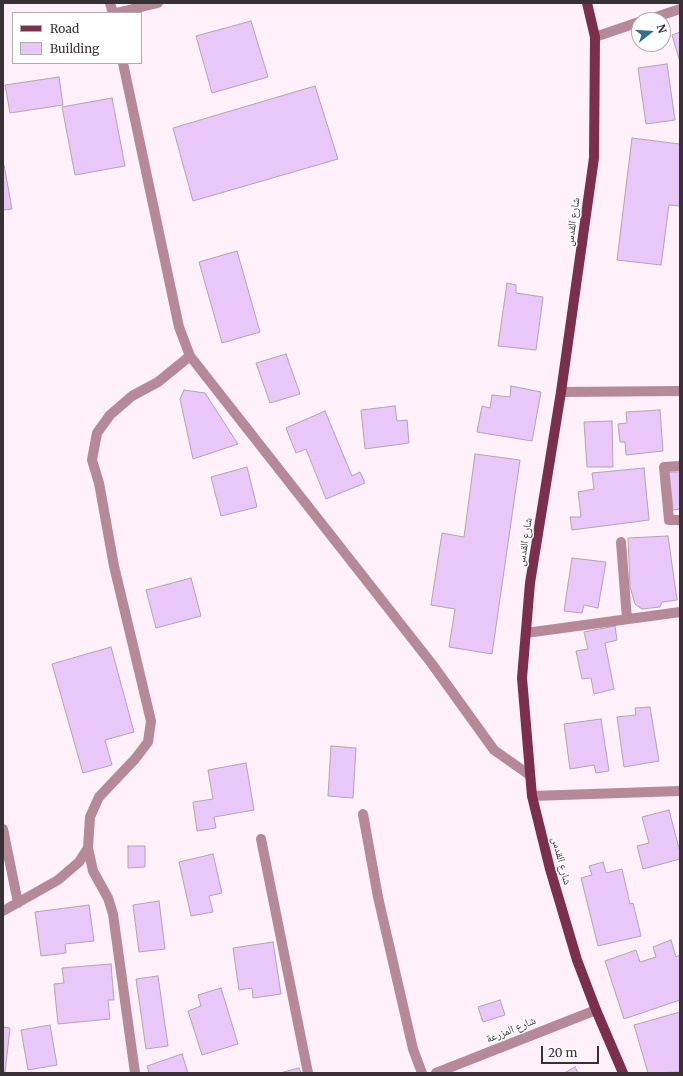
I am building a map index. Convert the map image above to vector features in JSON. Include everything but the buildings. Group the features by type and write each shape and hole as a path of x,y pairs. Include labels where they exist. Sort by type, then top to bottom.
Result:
{"main road":[{"name":"شارع القدس","path":"587,3 595,36 594,158 561,392 530,583 522,678 528,774 550,870 577,960 596,1010 623,1073"}],"street":[{"path":"118,12 158,3"},
{"path":"595,36 631,25"},
{"path":"123,64 179,327 190,356 432,664 494,750 528,774"},
{"path":"134,1073 113,914 108,898 93,871 88,848 90,817 99,797 135,759 148,742 152,721 114,566 99,483 92,460 97,432 116,410 132,396 158,382 190,356"},
{"path":"561,392 680,391"},
{"path":"680,466 664,467 669,520 680,520"},
{"path":"621,542 627,619"},
{"path":"526,633 680,612"},
{"path":"532,796 680,791"},
{"path":"363,814 378,897 413,1049 422,1073"},
{"path":"3,829 18,903"},
{"path":"261,839 308,1073"},
{"path":"3,911 58,880 79,862 88,848"},
{"name":"شارع المزرعة","path":"436,1073 596,1010"}]}
